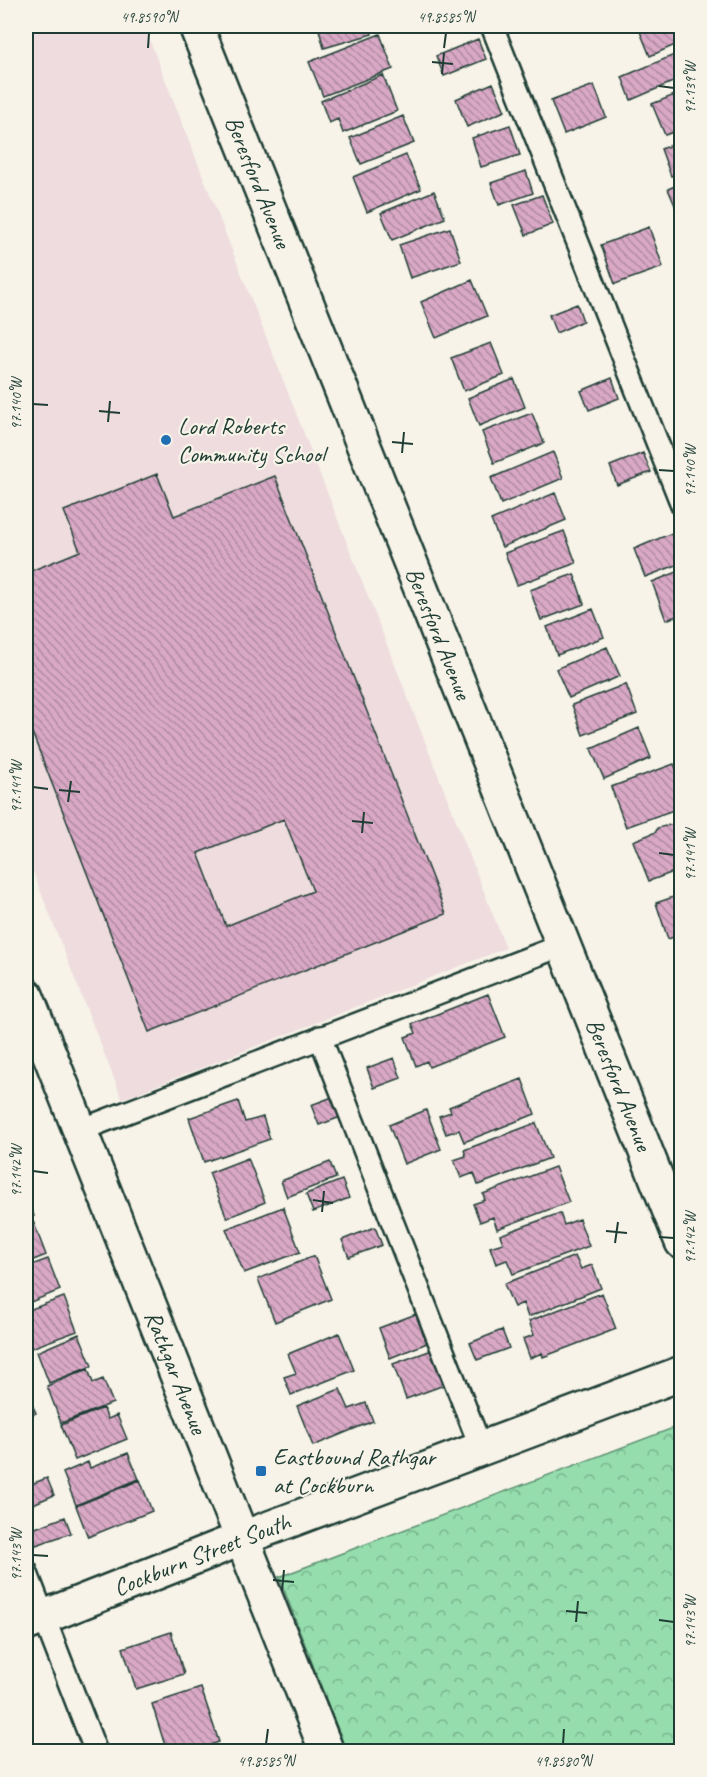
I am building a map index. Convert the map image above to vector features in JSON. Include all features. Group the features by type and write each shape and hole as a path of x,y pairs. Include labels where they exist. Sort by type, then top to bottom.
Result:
{"street":[{"name":"Beresford Avenue","path":"196,26 681,1242"},
{"name":"Rathgar Avenue","path":"26,995 78,1131 327,1752"},
{"name":"Cockburn Street South","path":"34,1620 243,1538 681,1373"}],"lane":[{"path":"492,26 681,505"},
{"path":"78,1131 563,945"},
{"path":"320,1037 481,1448"},
{"path":"26,1571 34,1620 96,1752"}],"shaded area":[{"name":"Lord Roberts Community School","path":"26,26 144,26 506,948 122,1099 26,854"}],"green space":[{"path":"681,1425 681,1751 346,1751 279,1577"}],"building":[{"path":"318,26 369,26 372,34 324,48"},
{"path":"648,26 682,26 682,42 650,56 639,29"},
{"path":"380,34 393,69 323,96 309,62"},
{"path":"478,39 486,59 444,76 436,56"},
{"path":"681,52 682,78 631,100 622,77"},
{"path":"383,75 397,111 343,133 338,119 329,123 321,101"},
{"path":"493,83 505,111 467,127 456,99"},
{"path":"594,85 606,117 564,134 551,101"},
{"path":"682,92 682,129 665,135 652,104"},
{"path":"403,116 414,143 361,164 350,138"},
{"path":"510,125 520,155 481,167 472,138"},
{"path":"682,141 682,172 671,176 661,149"},
{"path":"406,155 421,189 367,212 353,177"},
{"path":"526,171 533,193 499,205 491,183"},
{"path":"682,183 682,222 668,189"},
{"path":"434,191 445,218 392,240 381,213"},
{"path":"542,195 553,224 526,235 514,205"},
{"path":"649,227 663,267 615,284 601,245"},
{"path":"450,228 461,261 410,278 399,245"},
{"path":"472,280 487,316 436,338 421,302"},
{"path":"577,304 583,321 556,333 549,315"},
{"path":"491,343 504,375 464,391 451,358"},
{"path":"612,378 619,398 589,410 581,391"},
{"path":"514,379 525,407 479,426 468,398"},
{"path":"532,413 544,443 494,463 482,432"},
{"path":"553,452 563,478 501,504 491,478"},
{"path":"643,453 651,472 617,485 610,466"},
{"path":"157,474 174,516 275,476 446,914 149,1032 26,717 26,573 80,551 64,511","holes":["284,819 313,891 226,926 198,853"]},
{"path":"555,493 566,520 502,547 491,520"},
{"path":"564,531 576,563 517,585 505,553"},
{"path":"672,533 682,563 645,577 634,549"},
{"path":"682,570 682,614 666,620 652,582"},
{"path":"574,574 584,604 541,620 530,590"},
{"path":"593,609 604,637 557,655 547,627"},
{"path":"607,647 620,676 569,698 556,669"},
{"path":"626,684 637,714 583,735 572,705"},
{"path":"639,728 651,758 604,779 591,749"},
{"path":"674,764 682,784 682,807 626,827 611,787"},
{"path":"682,822 682,869 649,881 633,841 656,832 657,828"},
{"path":"682,894 682,934 668,939 656,903"},
{"path":"488,994 505,1037 429,1067 427,1061 416,1066 405,1037 416,1033 412,1024"},
{"path":"394,1058 401,1078 374,1088 367,1068"},
{"path":"522,1079 535,1114 464,1142 459,1130 446,1134 439,1116 451,1112 449,1107"},
{"path":"338,1095 346,1115 319,1125 311,1105"},
{"path":"238,1101 245,1122 263,1117 270,1139 204,1162 189,1118"},
{"path":"426,1110 441,1149 404,1164 389,1125"},
{"path":"536,1123 550,1158 478,1185 474,1173 461,1178 454,1160 466,1156 464,1150"},
{"path":"248,1158 265,1202 227,1218 209,1173"},
{"path":"330,1162 336,1178 287,1197 281,1181"},
{"path":"555,1167 569,1202 497,1229 493,1217 480,1222 473,1204 485,1200 483,1194"},
{"path":"342,1180 349,1198 313,1212 306,1194"},
{"path":"26,1195 34,1216 26,1219"},
{"path":"283,1207 300,1252 244,1273 226,1229"},
{"path":"560,1213 564,1225 579,1219 589,1246 513,1274 507,1260 496,1264 490,1247 503,1243 500,1235"},
{"path":"33,1221 46,1255 26,1263 26,1224"},
{"path":"375,1227 382,1245 349,1257 342,1240"},
{"path":"314,1256 331,1299 275,1322 258,1279"},
{"path":"575,1256 581,1269 592,1265 601,1288 528,1317 523,1303 514,1307 504,1284"},
{"path":"48,1259 60,1290 26,1304 26,1267"},
{"path":"602,1293 616,1329 543,1357 542,1353 530,1358 523,1339 534,1335 529,1321"},
{"path":"64,1297 77,1331 26,1350 26,1311"},
{"path":"416,1314 427,1343 390,1358 379,1328"},
{"path":"502,1330 509,1348 477,1360 470,1343"},
{"path":"339,1333 354,1370 291,1395 284,1377 296,1373 288,1354"},
{"path":"79,1334 92,1366 49,1383 37,1352"},
{"path":"432,1350 444,1385 406,1399 393,1364"},
{"path":"88,1369 93,1383 103,1379 113,1403 61,1423 47,1386"},
{"path":"340,1389 349,1409 366,1403 373,1421 313,1446 297,1406"},
{"path":"26,1392 36,1413 26,1418"},
{"path":"103,1408 108,1419 117,1415 127,1439 75,1460 61,1425"},
{"path":"128,1453 139,1479 76,1505 63,1473 88,1462 90,1468"},
{"path":"47,1478 54,1495 26,1507 26,1486"},
{"path":"140,1480 152,1511 88,1537 76,1506"},
{"path":"65,1517 71,1533 36,1545 30,1530"},
{"path":"171,1632 184,1674 136,1689 123,1648"},
{"path":"201,1688 219,1742 190,1752 167,1752 152,1704"}],"place":[{"name":"Lord Roberts Community School","path":"166,440"},
{"name":"Eastbound Rathgar at Cockburn","path":"261,1471"}]}
